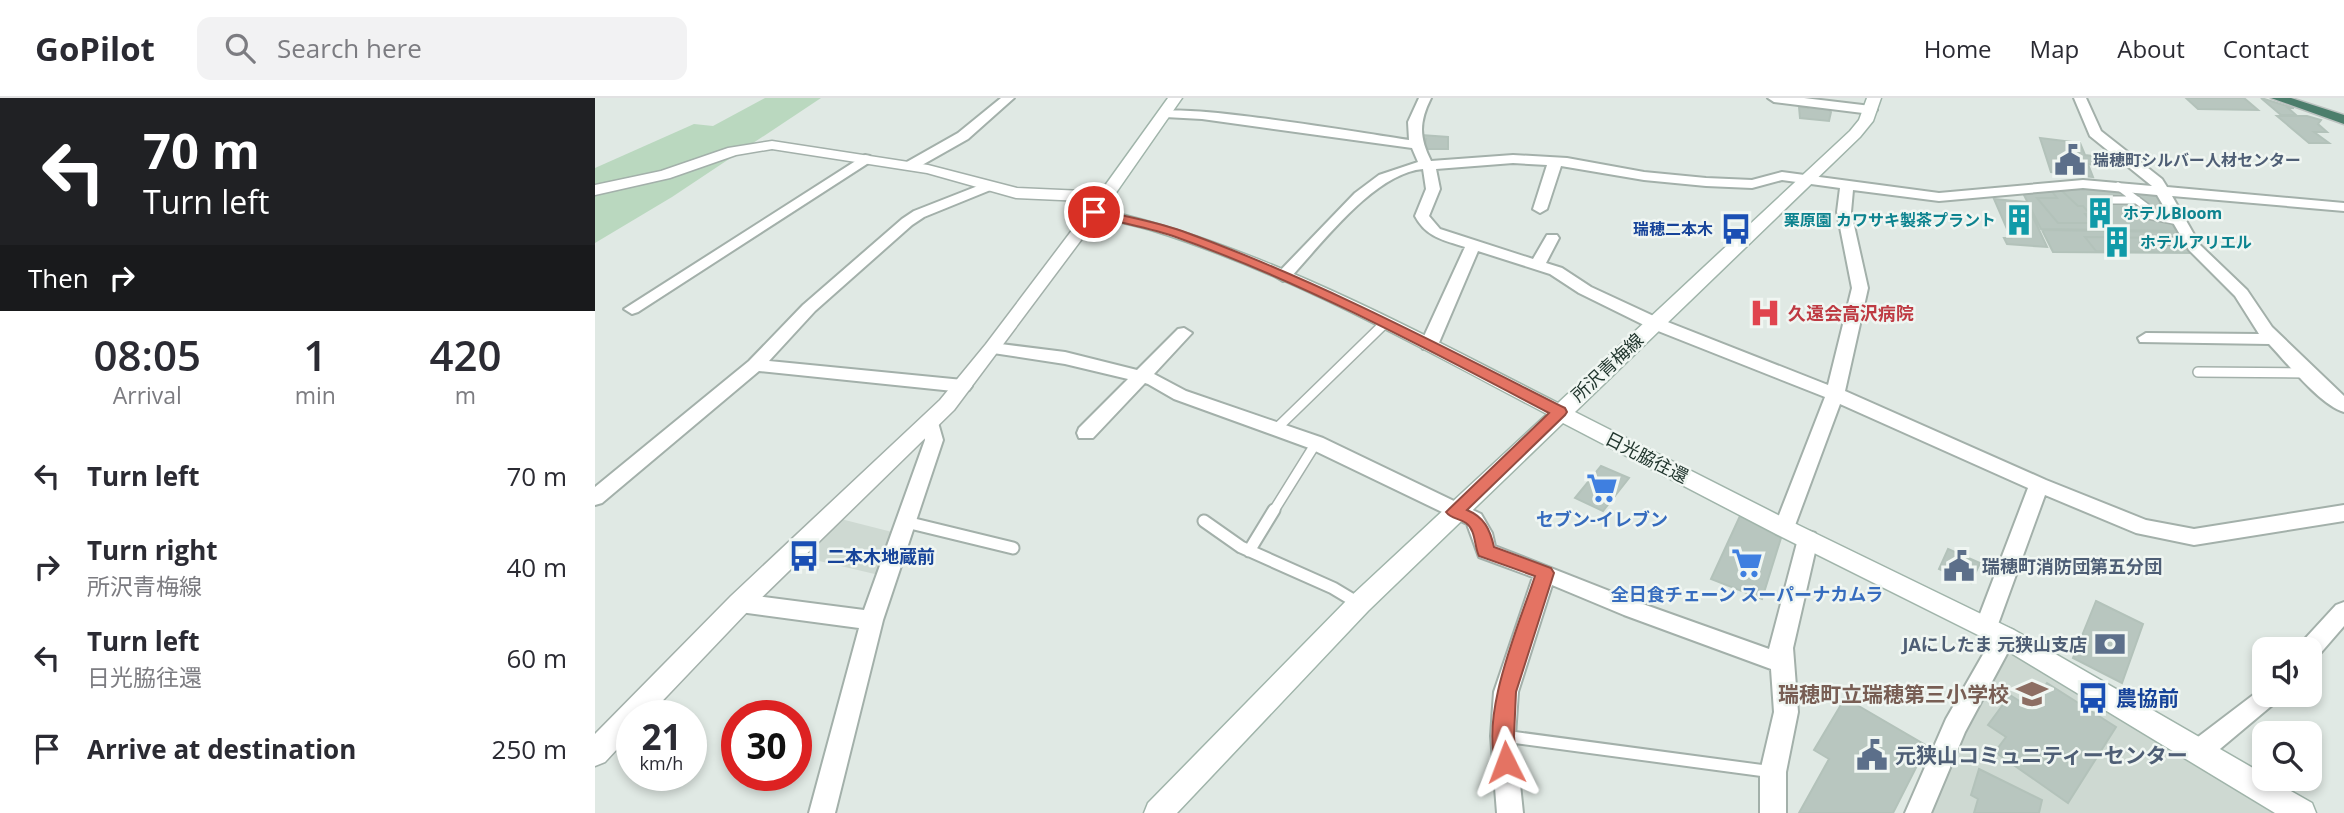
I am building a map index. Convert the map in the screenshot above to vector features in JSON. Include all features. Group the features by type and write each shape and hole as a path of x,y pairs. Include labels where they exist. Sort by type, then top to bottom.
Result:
{"highway":[{"path":"2278,98 2344,121"},
{"path":"2300,98 2344,113"}],"main road":[{"path":"595,753 740,603 930,423 963,386 1100,205 1175,98"},
{"name":"所沢青梅線","path":"1167,810 1359,604 1856,134 1872,104"},
{"name":"日光脇往還","path":"595,190 665,175 755,146 772,145 950,173 988,186 1100,205 1283,276 1429,345 1808,540 1996,632 2302,813"}],"street":[{"path":"910,166 963,136 1008,98"},
{"path":"1425,98 1414,118 1412,129 1416,145 1433,180 1423,220 1434,232 1538,264 1654,323 1835,394 2039,485 2143,527 2194,537 2344,513"},
{"path":"1774,98 1872,104"},
{"path":"2080,98 2095,133 2157,182 2190,242 2241,293 2273,339 2344,406"},
{"path":"1165,113 1202,115 1416,145"},
{"path":"632,309 865,159"},
{"path":"1283,276 1360,196 1384,178 1415,166 1513,159 1706,182 1752,184 1776,176 1939,197 2065,185 2118,186 2344,207"},
{"path":"1540,209 1555,162"},
{"path":"595,498 755,365 809,308 907,222 919,214 988,186"},
{"path":"1784,527 1835,394 1860,288 1844,212 1847,186"},
{"path":"1538,264 1552,238"},
{"path":"1429,345 1473,244"},
{"path":"1086,433 1184,332"},
{"path":"2146,338 2273,339"},
{"path":"993,348 1065,358 1154,380 1180,395 1316,443 1454,512 1474,519 1482,533 1486,551 1632,610 1782,663"},
{"path":"755,365 963,386"},
{"path":"821,813 872,620 934,440 930,423"},
{"path":"1918,813 1996,632 2039,485"},
{"path":"1773,813 1773,772 1786,712 1781,648 1808,540"},
{"path":"1510,813 1503,736 1506,692 1545,573"},
{"path":"740,603 872,620"},
{"path":"2321,637 2344,611"},
{"path":"2199,751 2253,707"}],"lane":[{"path":"2118,186 2146,207 2148,215 2178,221"},
{"path":"2110,200 2137,200"},
{"path":"2167,241 2190,242"},
{"path":"1277,428 1385,323"},
{"path":"2198,372 2307,373"},
{"path":"1248,551 1316,443"},
{"path":"1204,521 1248,551 1333,588 1359,604"},
{"path":"906,522 1013,548"},
{"path":"1503,736 1773,772"}],"shaded area":[{"path":"837,518 896,533 879,575 798,556"},
{"name":"瑞穂町立瑞穂第三小学校","path":"2011,650 2173,753 2276,813 1928,813 2005,651"}],"green space":[{"path":"765,98 821,98 672,197 595,243 595,168 694,124 713,126"}],"building":[{"path":"2186,98 2244,98 2258,110 2198,109"},
{"path":"2261,98 2294,108 2288,108 2296,115 2281,115"},
{"path":"1808,105 1828,109 1831,112 1829,121 1800,118 1799,107 1808,108"},
{"path":"2277,116 2307,116 2321,120 2318,124 2327,132 2314,132 2329,143 2309,143"},
{"path":"1421,135 1448,137 1448,149 1428,149 1425,147 1426,139 1420,139"},
{"name":"瑞穂町シルバー人材センター","path":"2040,138 2080,143 2085,155 2092,156 2095,165 2088,164 2093,177 2051,172"},
{"name":"ホテルBloom","path":"2074,186 2147,191 2159,196 2176,231 2041,229 2023,193"},
{"path":"2051,190 2061,190 2078,206 2083,206 2090,214 2085,214 2092,223 2058,223 2037,198 2057,198"},
{"name":"栗原園 カワサキ製茶プラント","path":"1994,199 2026,202 2047,247 2007,244 2004,238 2011,238"},
{"name":"ホテルアリエル","path":"2042,230 2177,232 2194,253 2053,252"},
{"path":"2085,237 2163,238 2177,252 2096,251"},
{"name":"セブン-イレブン","path":"1601,466 1629,478 1603,511 1575,498"},
{"path":"1740,516 1781,538 1762,599 1711,579"},
{"name":"瑞穂町消防団第五分団","path":"1948,549 1980,563 1971,583 1939,569"},
{"path":"2096,601 2143,624 2122,683 2073,658"},
{"path":"2047,683 2116,727 2068,803 1995,752 2006,737 1988,725 2010,695 2029,707"},
{"name":"元狭山コミュニティーセンター","path":"1845,698 1927,746 1893,813 1799,813 1829,759 1814,750"},
{"path":"1979,769 2042,800 2039,813 1974,813 1978,799 1971,795"}],"place":[{"name":"瑞穂町シルバー人材センター","path":"2070,160"},
{"name":"ホテルBloom","path":"2100,213"},
{"name":"栗原園 カワサキ製茶プラント","path":"2019,220"},
{"name":"瑞穂二本木","path":"1736,229"},
{"name":"ホテルアリエル","path":"2117,242"},
{"name":"久遠会高沢病院","path":"1765,313"},
{"name":"セブン-イレブン","path":"1602,488"},
{"name":"二本木地蔵前","path":"804,556"},
{"name":"全日食チェーン スーパーナカムラ","path":"1747,563"},
{"name":"瑞穂町消防団第五分団","path":"1959,566"},
{"name":"JAにしたま 元狭山支店","path":"2110,644"},
{"name":"瑞穂町立瑞穂第三小学校","path":"2032,694"},
{"name":"農協前","path":"2093,698"},
{"name":"元狭山コミュニティーセンター","path":"1872,755"}],"route":[{"path":"1094,212 1175,233 1283,276 1346,304 1560,412 1454,512 1474,519 1482,533 1486,551 1545,573 1527,621 1506,692 1503,736 1506,762"}]}
